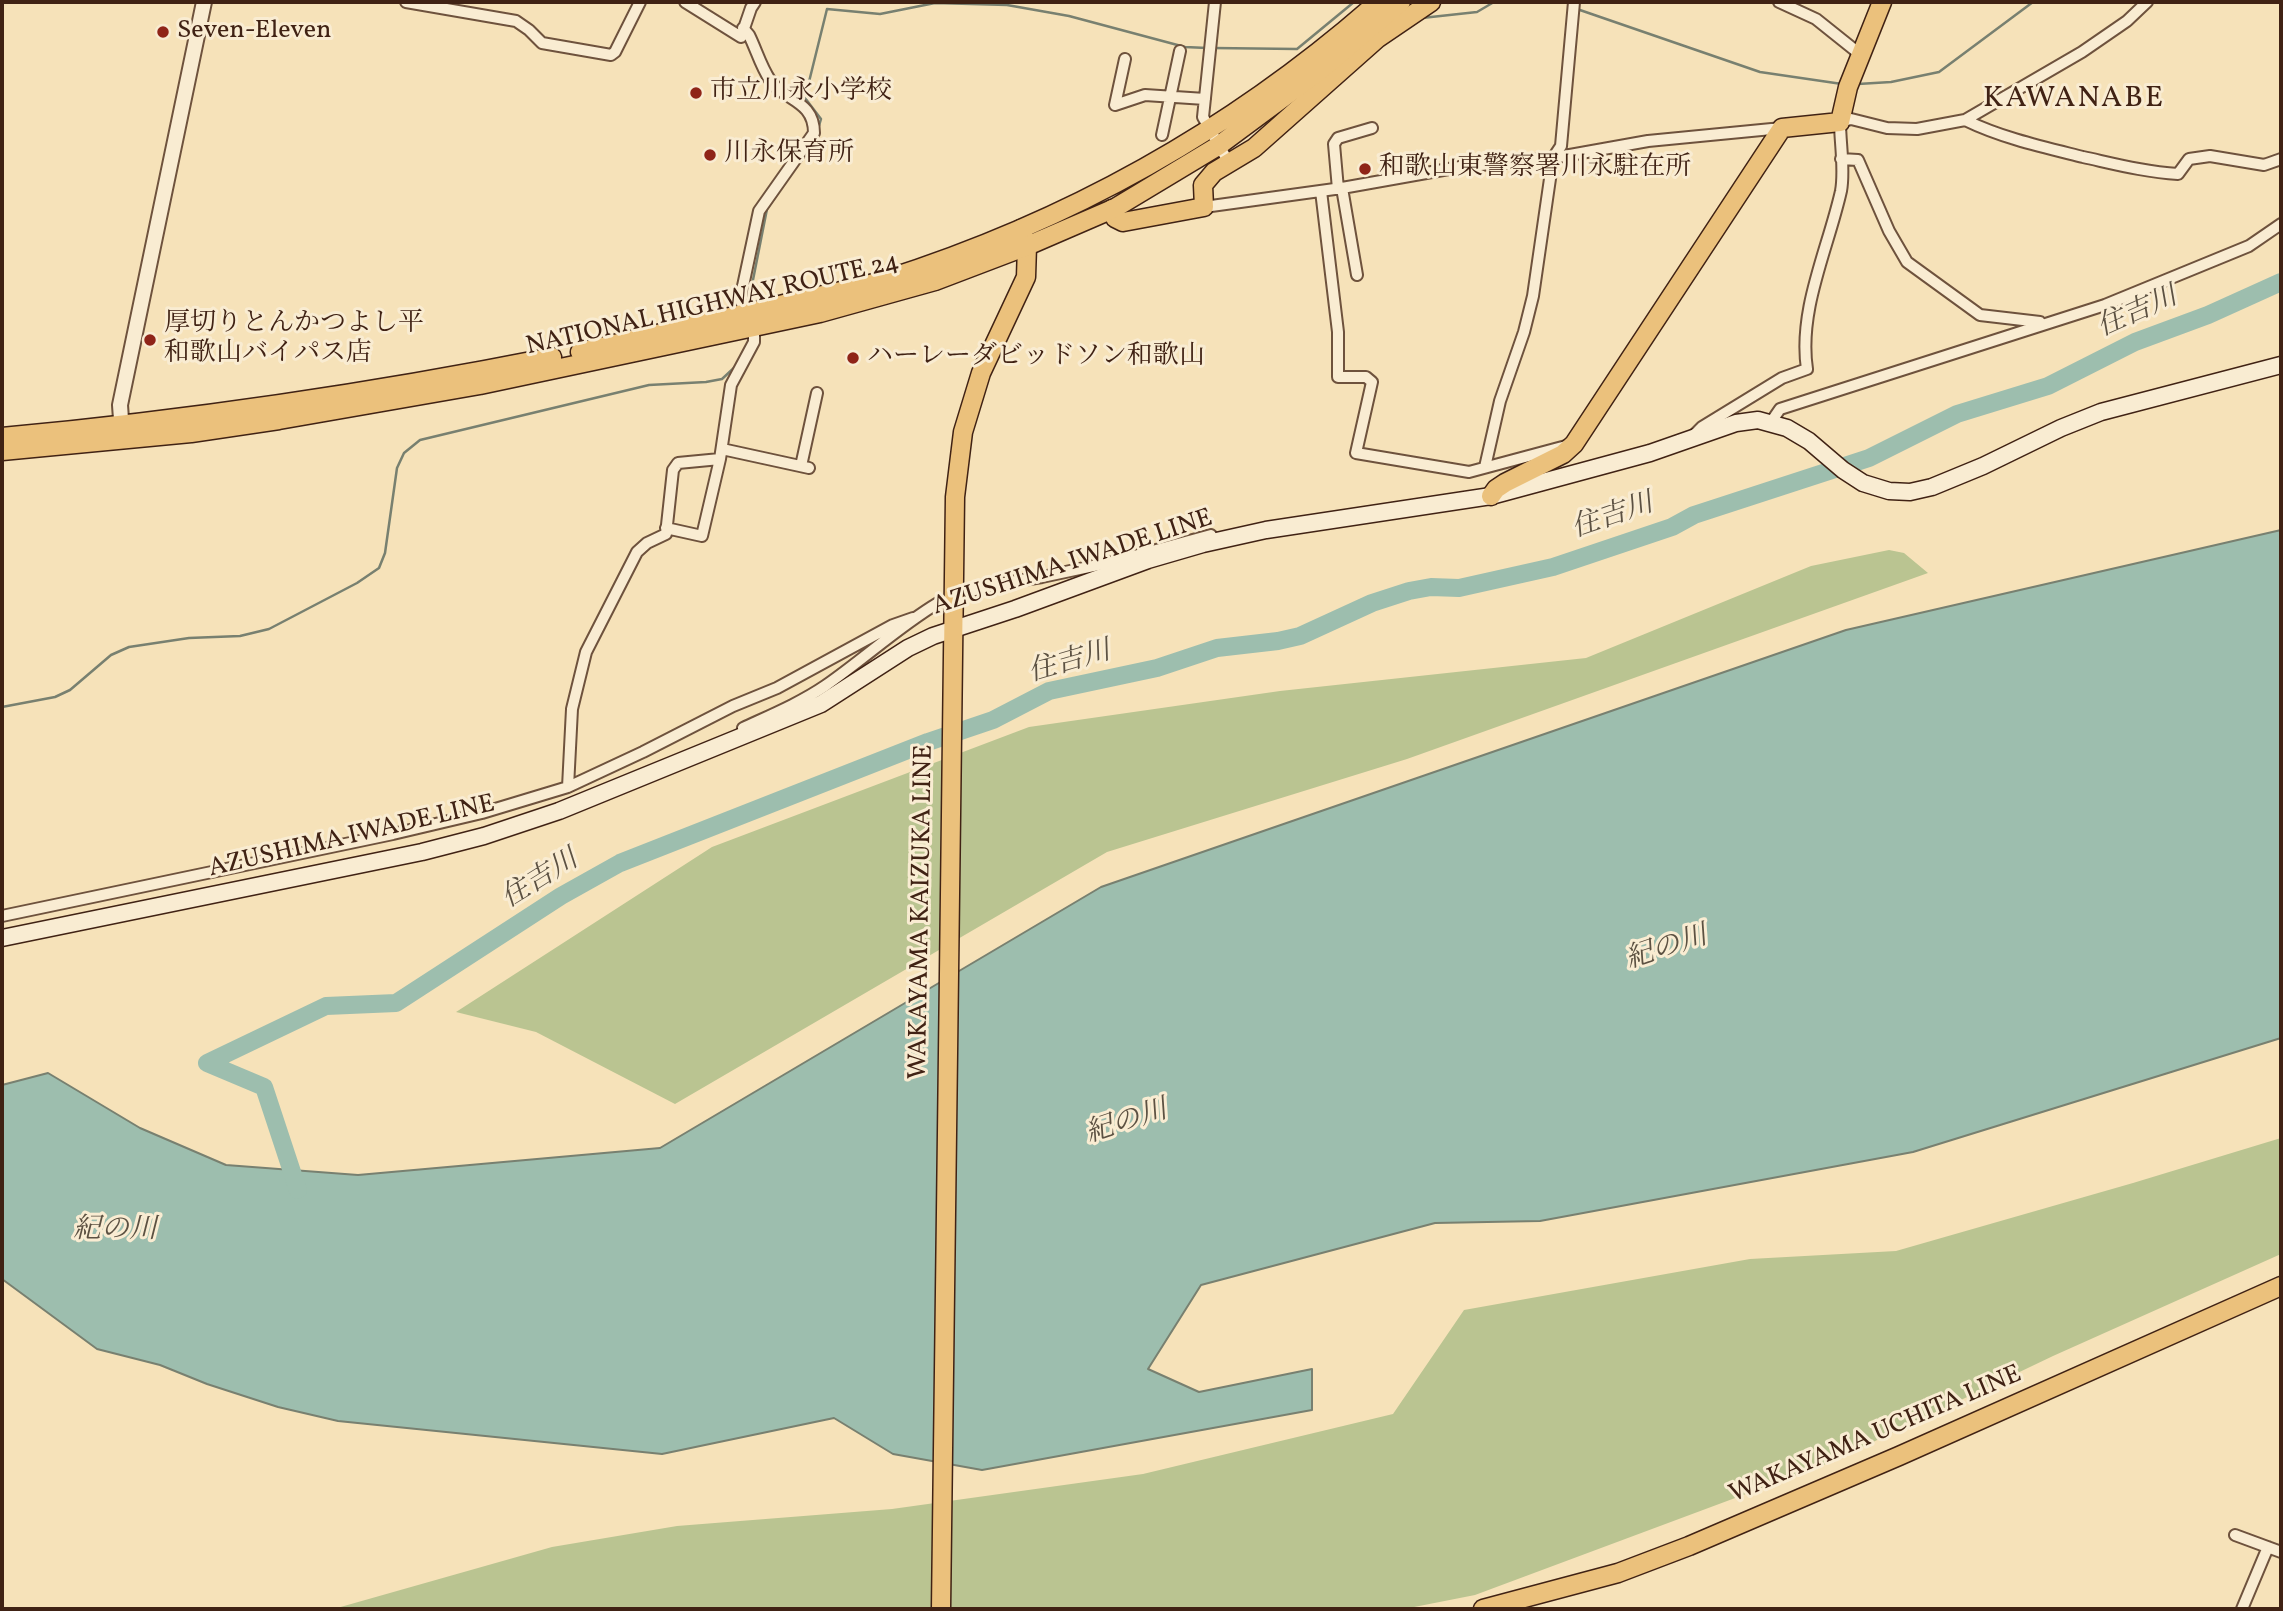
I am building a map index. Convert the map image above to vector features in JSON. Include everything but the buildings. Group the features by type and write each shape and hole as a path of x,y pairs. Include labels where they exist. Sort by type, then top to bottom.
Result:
{"main road":[{"name":"NATIONAL HIGHWAY ROUTE 24","path":"2,437 122,432 279,420 467,387 750,320 820,313 935,281 1024,238 1177,150 1294,70 1378,2"},
{"name":"NATIONAL HIGHWAY ROUTE 24","path":"1024,238 1112,209 1219,146 1322,69 1375,27 1401,2"},
{"path":"1112,209 1115,218 1122,222 1204,207 1203,185 1214,172 1254,148 1378,38 1431,2"},
{"path":"1492,496 1496,489 1505,483 1563,454 1574,444 1782,128 1840,122 1848,86 1882,2"},
{"name":"WAKAYAMA KAIZUKA LINE","path":"941,1609 952,650 953,629 961,591 955,497 963,432 981,373 1026,277 1024,238"},
{"name":"AZUSHIMA IWADE LINE","path":"2,938 397,857 484,836 559,811 677,765 821,704 908,648 953,629 1148,560 1203,544 1266,530 1492,496 1650,453 1736,423 1758,420 1787,428 1810,441 1843,470 1863,483 1889,491 1910,492 1932,487 1983,466 2101,412 2281,365"},
{"name":"NATIONAL HIGHWAY ROUTE 24","path":"2,451 122,432"},
{"name":"WAKAYAMA UCHITA LINE","path":"1483,1609 1618,1573 1689,1546 1899,1457 2281,1286"}],"street":[{"path":"122,432 120,405 204,2"},
{"path":"406,2 516,21 542,43 611,55 640,2"},
{"path":"685,2 741,37 755,2"},
{"path":"1215,2 1203,117 1229,163"},
{"path":"1485,467 1500,401 1524,332 1533,296 1553,158 1561,146 1574,2"},
{"path":"1779,2 1816,19 1856,51 1863,53"},
{"path":"1691,439 1702,427 1782,377 1807,369 1804,348 1808,315 1842,188 1840,122 1851,119 1887,128 1917,129 1965,120 2082,52 2127,21 2147,2"},
{"path":"667,528 702,536 721,454 731,385 754,341 750,320 740,300 759,211 814,133 814,124 803,105 771,82 749,34 743,28"},
{"path":"1162,135 1180,51"},
{"path":"1125,59 1115,105 1144,95 1205,99"},
{"path":"1965,120 1981,128 2049,150 2144,172 2178,174 2189,159 2210,156 2264,165 2281,159"},
{"path":"1357,275 1334,144 1338,138 1372,128"},
{"path":"1204,207 1340,189 1460,167 1553,158 1648,141 1782,128"},
{"path":"1841,159 1858,160 1889,231 1907,262 1980,315 2045,323"},
{"path":"1321,191 1338,332 1338,377 1366,377 1372,382 1356,453 1469,472 1574,444"},
{"path":"1771,422 1780,409 2105,305 2237,251 2281,224"},
{"path":"568,787 572,709 586,652 637,552 647,543 666,534 673,470 678,463 721,454 805,467 817,393"},
{"path":"961,591 1112,562 1196,537 1248,529 1266,530"},
{"path":"677,765 712,742 776,713 825,686 913,618 939,603"},
{"path":"2,916 418,828 482,813 568,787 733,706 777,688 893,625 913,618"},
{"path":"2235,1535 2281,1552"},
{"path":"2242,1609 2268,1547"}],"green space":[{"path":"1889,550 1904,553 1928,573 1407,759 1107,852 675,1104 536,1032 456,1012 712,847 1029,727 1280,691 1586,658 1811,566"},
{"path":"2281,1138 2281,1254 2053,1356 1829,1463 1475,1595 1404,1609 337,1608 552,1547 677,1526 892,1509 1143,1474 1393,1414 1464,1310 1750,1259 1896,1251"}],"water":[{"name":"紀の川","path":"2281,530 2281,1038 1913,1152 1540,1221 1435,1223 1201,1285 1148,1369 1199,1392 1312,1369 1312,1410 982,1470 893,1454 834,1418 662,1454 338,1421 278,1407 207,1384 160,1365 97,1349 2,1279 2,1085 48,1073 140,1128 226,1165 358,1175 660,1148 1101,887 1846,630"}],"waterway":[{"path":"1213,48 1297,49 1354,2"},
{"path":"1422,18 1477,12 1494,2"},
{"path":"1858,84 1891,82 1939,72 2033,2"},
{"path":"818,129 821,119 805,98 827,9 880,14 935,3 1007,5 1069,16 1185,47 1207,48"},
{"path":"1577,9 1760,72 1842,84"},
{"path":"806,153 816,139"},
{"path":"750,295 767,209 786,181"},
{"name":"住吉川","path":"298,1190 264,1087 207,1063 326,1006 396,1003 561,896 620,863 928,742 993,720 1049,691 1157,668 1217,648 1300,636 1372,603 1409,591 1431,587 1459,588 1553,567 1672,527 1694,515 1869,458 1957,414 2048,386 2135,342 2208,315 2281,282"},
{"path":"2,707 55,697 70,690 111,655 129,647 189,638 240,636 269,629 357,583 379,568 385,553 397,468 404,453 420,440 649,385 722,379 736,366"}],"place":[{"name":"Seven-Eleven","path":"163,32"},
{"name":"市立川永小学校","path":"696,93"},
{"name":"川永保育所","path":"710,155"},
{"name":"和歌山東警察署川永駐在所","path":"1365,169"},
{"name":"厚切りとんかつよし平 和歌山バイパス店","path":"150,340"},
{"name":"ハーレーダビッドソン和歌山","path":"853,358"}],"district":[{"name":"KAWANABE","path":"2074,100"}]}
